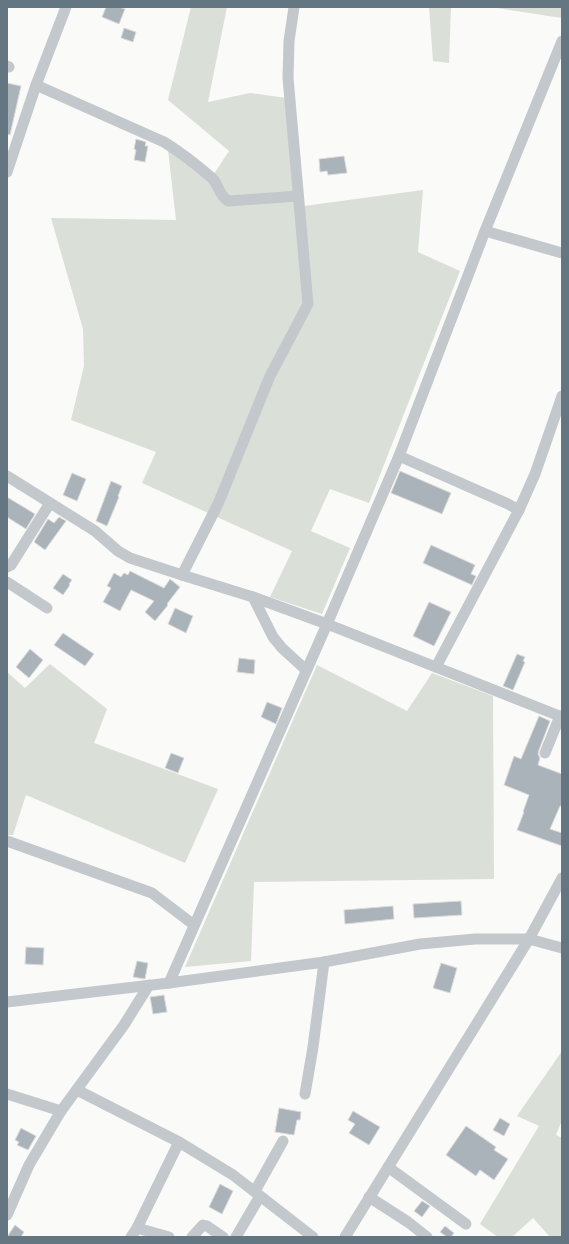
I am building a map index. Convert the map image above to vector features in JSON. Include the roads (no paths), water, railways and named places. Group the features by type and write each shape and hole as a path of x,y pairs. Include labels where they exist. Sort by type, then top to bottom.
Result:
{"street":[{"path":"7,172 36,85 66,7"},
{"path":"182,576 218,504 270,376 308,304 288,78 289,41 294,7"},
{"path":"169,983 327,624 399,456 485,231 562,40"},
{"path":"36,85 164,142 176,149 214,180 223,197 228,201 298,196"},
{"path":"485,231 562,253"},
{"path":"436,668 519,510 535,474 562,396"},
{"path":"399,456 519,510"},
{"path":"7,476 95,531 118,551 130,558 182,576 254,597 327,624 561,717 545,753"},
{"path":"7,567 11,565 50,503"},
{"path":"7,582 47,608"},
{"path":"254,597 273,637 282,648 306,670"},
{"path":"7,841 152,893 194,926"},
{"path":"345,1237 530,939 562,878"},
{"path":"7,1002 169,983 324,962 420,944 475,939 530,939 562,948"},
{"path":"305,1094 313,1047 324,962"},
{"path":"7,1215 28,1165 61,1111 124,1025 149,985"},
{"path":"77,1090 179,1142 233,1174 313,1237"},
{"path":"7,1094 61,1111"},
{"path":"236,1237 283,1141"},
{"path":"169,1237 134,1232 179,1142"},
{"path":"388,1167 466,1224"},
{"path":"369,1197 408,1222 427,1237"},
{"path":"192,1237 203,1225 207,1226 223,1237"}]}
